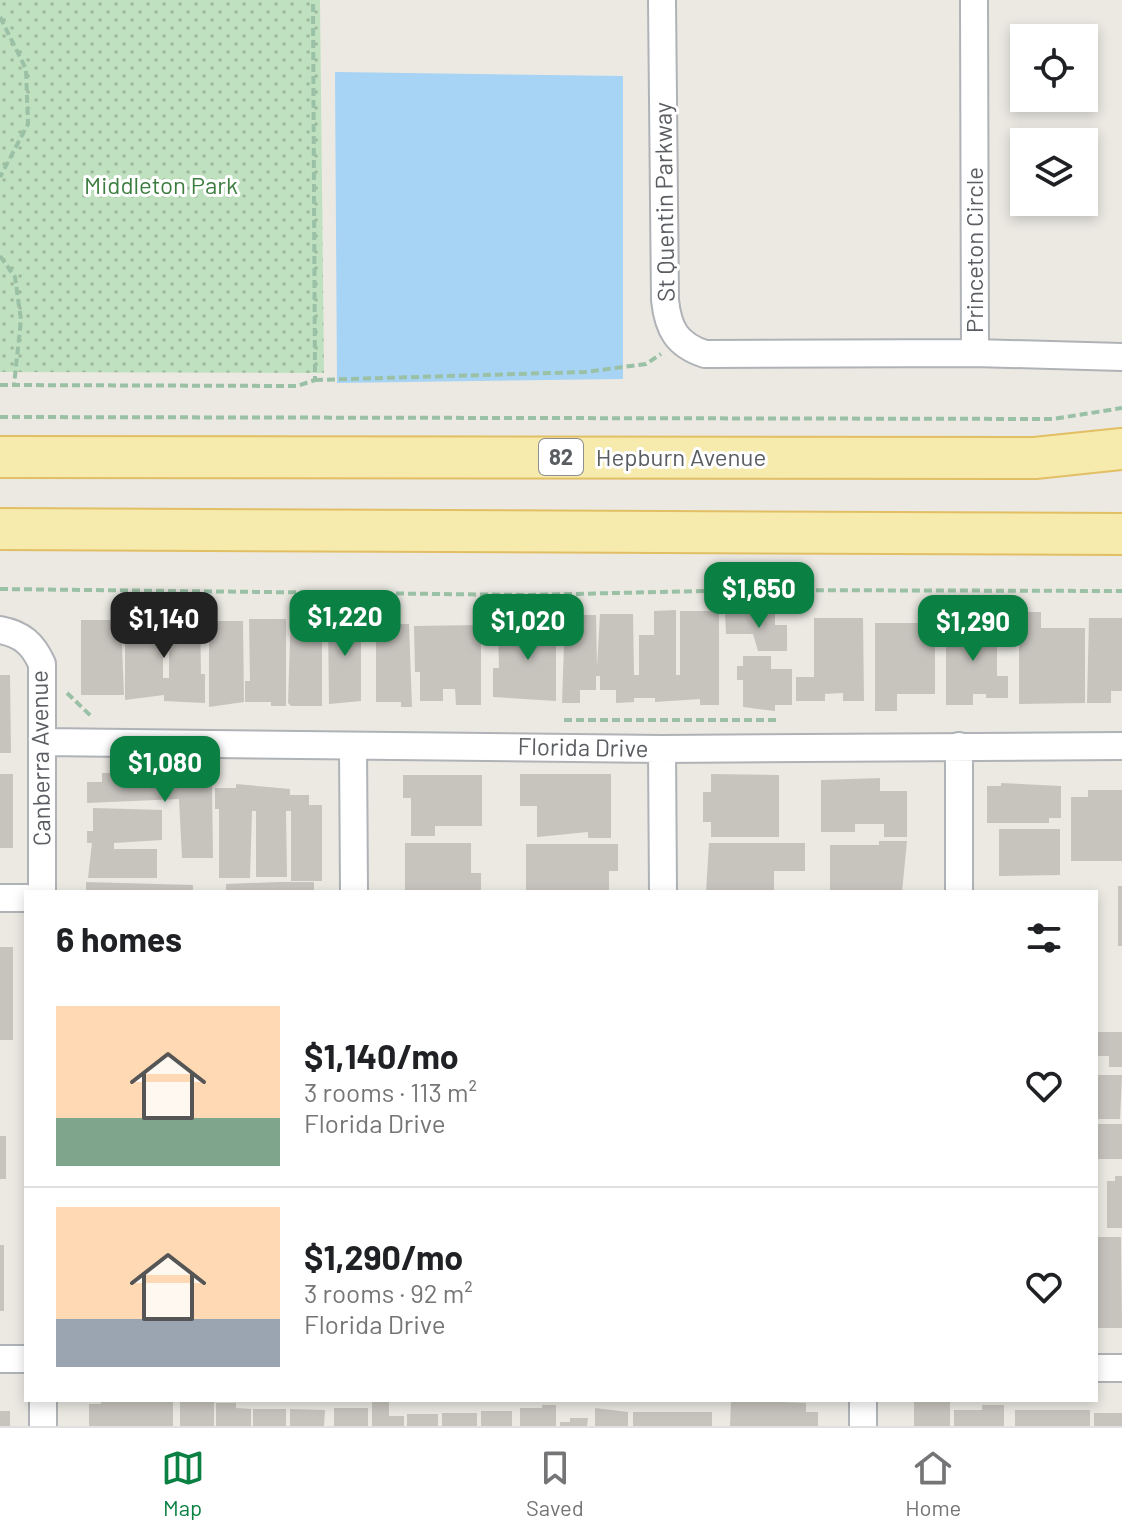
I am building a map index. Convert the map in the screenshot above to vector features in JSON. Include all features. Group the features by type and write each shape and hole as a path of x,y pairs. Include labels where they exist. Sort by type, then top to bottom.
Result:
{"main road":[{"name":"Hepburn Avenue","path":"0,457 1035,458 1122,449"},
{"path":"0,529 1122,534"}],"street":[{"name":"St Quentin Parkway","path":"662,0 665,300 666,316 679,342"},
{"name":"Princeton Circle","path":"974,0 975,353 1122,357"},
{"path":"679,342 705,354 975,353"},
{"name":"Canberra Avenue","path":"8,632 34,648 42,664 42,890"},
{"name":"Florida Drive","path":"44,742 662,749 1122,746"},
{"path":"353,746 354,890"},
{"path":"959,746 959,890"},
{"path":"662,749 663,890"},
{"path":"0,898 24,898"},
{"path":"0,1359 24,1359"},
{"path":"1098,1368 1122,1368"},
{"path":"43,1402 43,1426"},
{"path":"863,1402 863,1426"}],"path":[{"path":"313,0 315,380"},
{"path":"0,17 26,69 28,124 0,177"},
{"path":"0,256 15,277 21,320 14,385"},
{"path":"0,385 297,386 315,380 585,372 646,364 679,342"},
{"path":"0,417 1053,419 1122,408"},
{"path":"0,589 529,595 747,590 1122,591"},
{"path":"42,678 67,678 67,694 95,719"},
{"path":"553,720 790,720"}],"green space":[{"name":"Middleton Park","path":"0,0 320,0 324,373 0,372"}],"water":[{"path":"335,72 623,76 623,379 337,383"}],"building":[{"path":"291,609 322,609 322,706 291,706 288,703"},
{"path":"341,610 361,610 361,701 329,704 328,621 341,621"},
{"path":"676,610 676,675 680,675 680,611 719,611 719,705 700,705 700,699 655,702 655,698 634,698 634,702 616,703 616,690 600,690 600,676 596,676 596,690 580,690 580,703 562,703 565,615 596,615 597,667 600,614 633,614 634,675 639,675 639,635 654,635 654,611"},
{"path":"1019,612 1041,612 1041,628 1085,628 1085,703 1019,704"},
{"path":"184,613 200,613 205,703 164,701 164,695 125,700 125,624 131,623 131,615 163,615 163,678 169,678 169,624 184,624"},
{"path":"725,613 775,613 775,625 787,625 787,651 758,651 753,634 726,634"},
{"path":"814,618 863,618 864,701 843,701 843,693 825,694 825,701 796,701 796,677 814,677"},
{"path":"1089,618 1122,618 1122,691 1111,691 1111,703 1087,703"},
{"path":"249,619 286,619 286,706 271,706 271,702 245,702 245,681 250,681"},
{"path":"517,619 556,619 556,701 493,697 493,668 499,668 498,635 517,635"},
{"path":"81,620 121,620 124,695 81,695"},
{"path":"209,621 243,621 244,702 209,707"},
{"path":"875,623 935,623 935,694 897,694 897,711 875,711"},
{"path":"946,623 997,623 997,676 1008,676 1008,698 986,698 986,694 973,694 973,705 946,705"},
{"path":"376,624 409,624 412,707 401,707 401,702 376,702"},
{"path":"481,625 481,705 456,705 455,689 443,689 443,701 420,701 420,672 415,672 414,626"},
{"path":"743,656 771,656 771,669 792,669 792,705 775,705 775,711 743,707 743,680 737,680 737,666 743,666"},
{"path":"0,675 10,675 11,753 0,753"},
{"path":"102,773 178,773 178,784 212,784 213,858 182,858 179,799 87,803 87,782 102,782"},
{"path":"0,774 13,774 13,848 0,848"},
{"path":"520,774 611,774 611,838 588,838 588,832 537,837 537,806 520,806"},
{"path":"711,774 779,775 779,837 711,837 711,822 703,822 703,792 711,792"},
{"path":"403,775 482,775 482,826 435,826 435,836 411,836 411,798 403,798"},
{"path":"880,778 880,791 907,791 907,837 884,837 884,824 855,824 855,832 821,832 821,780"},
{"path":"1001,783 1061,786 1061,818 1049,818 1049,823 987,823 987,786 1001,786"},
{"path":"236,784 290,789 290,795 309,795 309,805 322,805 322,881 291,881 291,811 286,811 287,877 256,877 256,811 252,811 250,878 219,878 219,809 215,809 215,788 236,788"},
{"path":"1088,790 1122,790 1122,861 1071,861 1071,797 1088,797"},
{"path":"93,808 162,810 162,840 114,843 114,849 157,849 157,878 88,878 92,843 87,843 87,831 93,831"},
{"path":"999,829 1060,829 1060,875 999,876"},
{"path":"879,841 907,841 902,890 830,890 830,845 879,845"},
{"path":"405,843 471,843 471,873 481,873 481,890 405,890"},
{"path":"709,843 805,843 805,871 774,871 774,890 706,890"},
{"path":"526,844 618,844 618,871 609,871 609,890 526,890"},
{"path":"86,882 193,885 193,890 86,890"},
{"path":"314,882 314,890 226,890 226,884"},
{"path":"1118,886 1122,886 1122,946 1118,946"},
{"path":"0,947 13,947 13,1040 0,1040"},
{"path":"1098,1032 1122,1032 1122,1067 1109,1067 1109,1056 1098,1056"},
{"path":"1098,1075 1122,1075 1120,1119 1098,1119"},
{"path":"1098,1124 1122,1124 1122,1159 1098,1159"},
{"path":"0,1136 6,1136 6,1179 0,1179"},
{"path":"1115,1176 1122,1176 1122,1228 1107,1228 1107,1181 1115,1181"},
{"path":"1098,1237 1121,1237 1122,1328 1098,1328"},
{"path":"0,1245 4,1245 4,1311 0,1311"},
{"path":"173,1402 173,1426 89,1426 89,1404"},
{"path":"180,1402 214,1402 214,1426 180,1426"},
{"path":"372,1402 389,1402 389,1416 404,1416 404,1426 372,1426"},
{"path":"731,1402 806,1403 806,1412 818,1412 818,1426 730,1426"},
{"path":"914,1402 950,1402 950,1426 914,1426"},
{"path":"216,1403 236,1403 236,1408 251,1409 251,1426 216,1426"},
{"path":"542,1405 556,1405 556,1426 520,1426 520,1408 542,1408"},
{"path":"982,1405 1004,1405 1004,1426 954,1426 954,1410 982,1410"},
{"path":"334,1408 368,1408 368,1426 334,1426"},
{"path":"595,1408 628,1412 628,1426 595,1426"},
{"path":"253,1409 286,1409 286,1426 253,1426"},
{"path":"290,1409 325,1410 324,1426 290,1426"},
{"path":"1015,1410 1090,1410 1090,1426 1015,1426"},
{"path":"0,1411 10,1411 10,1426 0,1426"},
{"path":"481,1411 512,1411 512,1426 481,1426"},
{"path":"633,1412 712,1412 712,1426 633,1426"},
{"path":"442,1413 477,1413 477,1426 442,1426"},
{"path":"1094,1413 1122,1413 1122,1426 1094,1426"},
{"path":"407,1414 438,1414 438,1426 407,1426"},
{"path":"570,1418 588,1418 587,1426 560,1426 560,1422 570,1422"}]}
